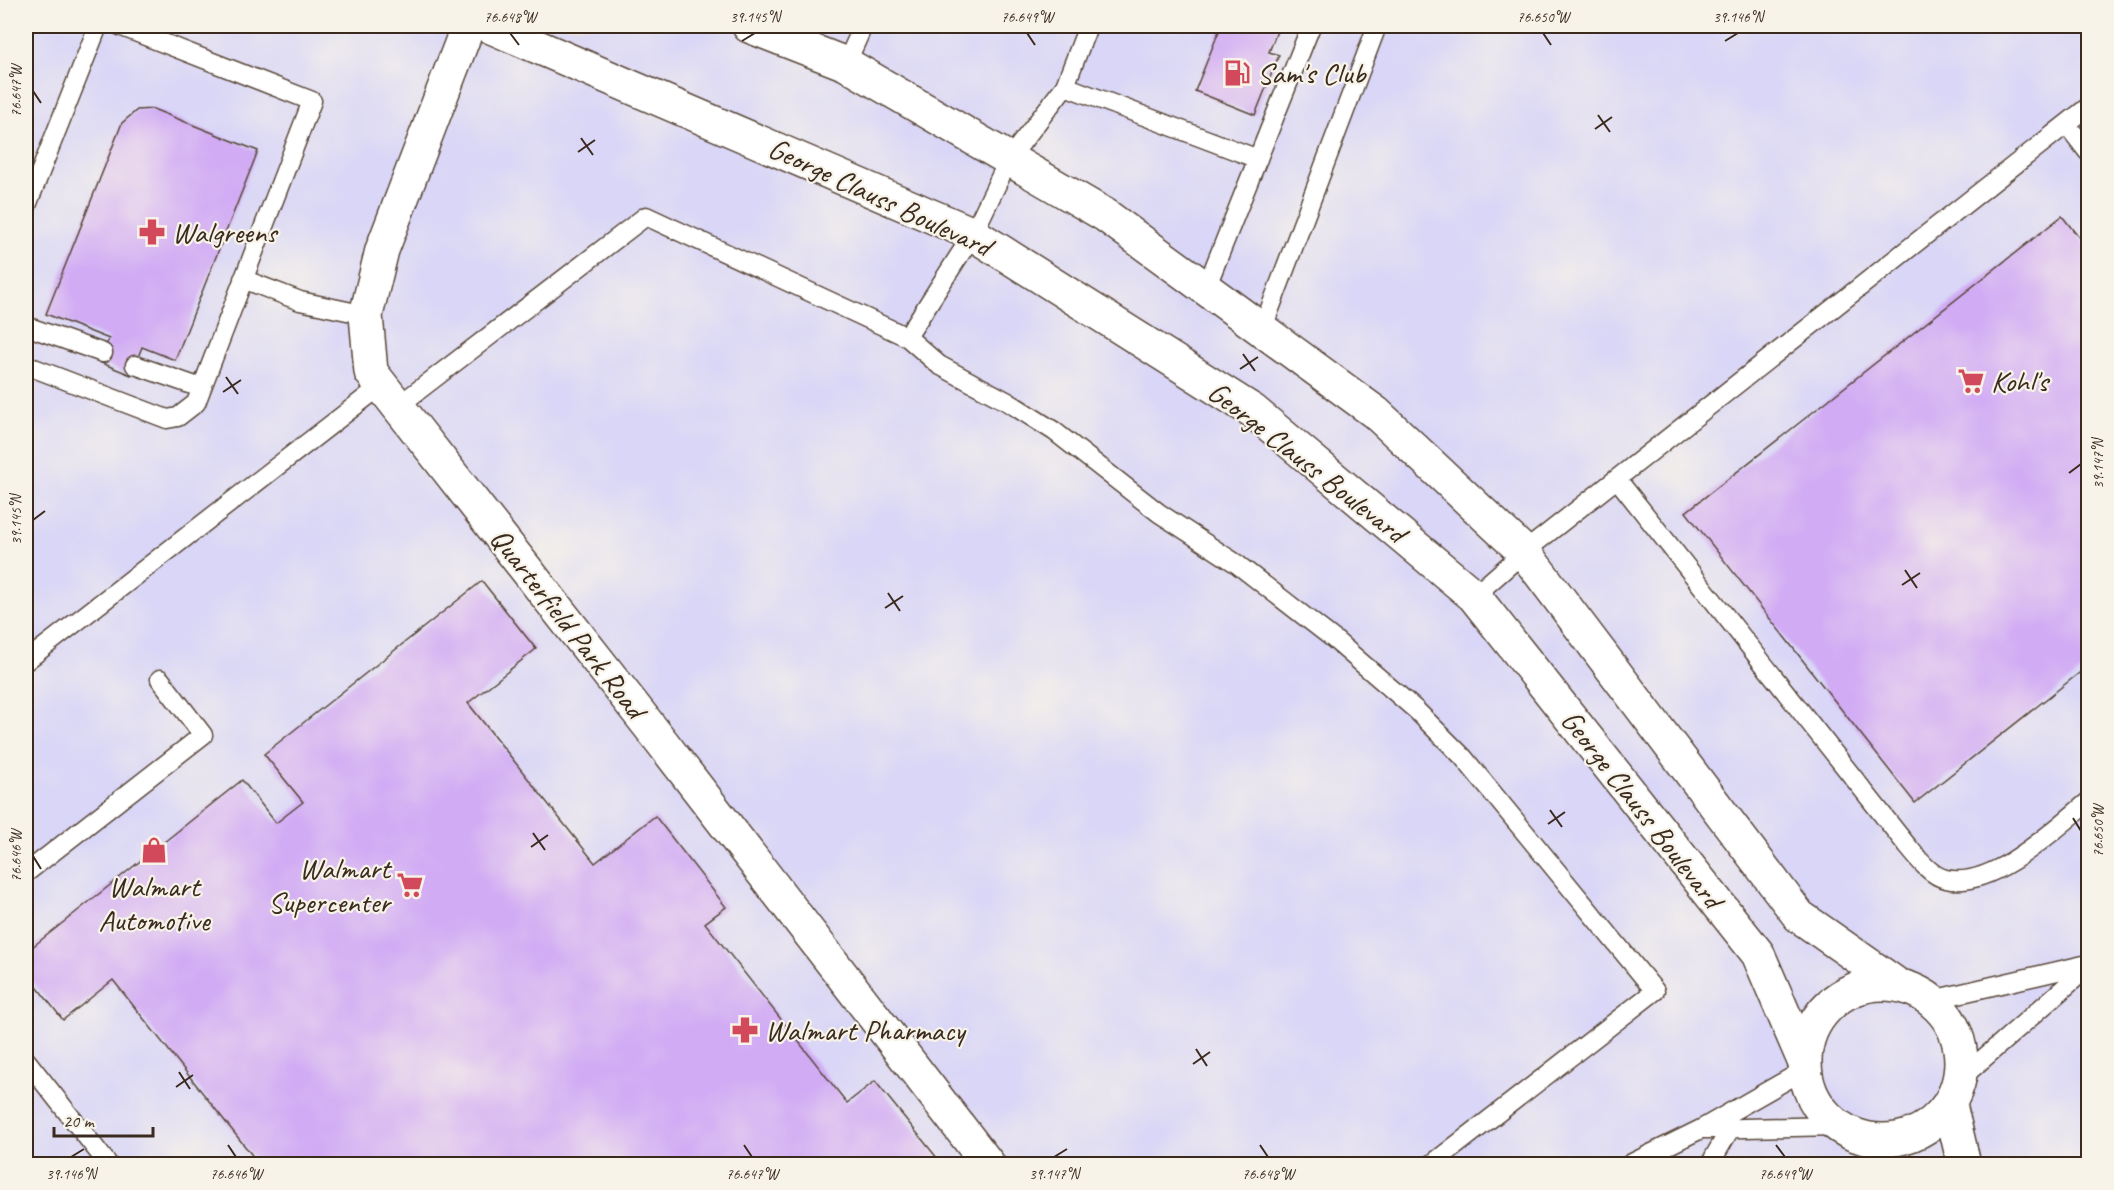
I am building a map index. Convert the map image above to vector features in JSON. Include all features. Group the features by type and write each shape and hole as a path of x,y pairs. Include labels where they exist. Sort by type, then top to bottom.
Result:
{"street":[{"name":"Quarterfield Park Road","path":"468,26 382,250 366,315 371,372 661,741 988,1164"},
{"name":"George Clauss Boulevard","path":"489,26 973,234 1253,411 1474,596 1758,954 1805,1065"},
{"name":"George Clauss Boulevard","path":"749,26 846,64 1105,215 1376,413 1524,552 1799,916 1896,984"},
{"path":"1955,1092 1936,1121 1912,1136 1893,1153 1837,1126 1818,1107 1809,1088 1805,1065 1812,1027 1829,1005 1842,995 1868,984 1896,984 1932,1000 1950,1020 1961,1045 1955,1092 1964,1164"}],"lane":[{"path":"26,208 98,26"},
{"path":"26,365 167,419 186,412 195,403 312,101 120,26"},
{"path":"846,64 863,26"},
{"path":"907,337 973,234 1009,159 1065,86 1088,26"},
{"path":"1206,288 1311,26"},
{"path":"1262,330 1377,26"},
{"path":"1065,86 1258,159"},
{"path":"1474,596 1524,552 2088,108"},
{"path":"2067,125 2088,152"},
{"path":"26,661 390,396 646,216 907,337 939,365 1008,402 1054,431 1159,513 1237,564 1335,640 1407,702 1469,764 1655,991 1433,1164"},
{"path":"243,279 300,301 366,315"},
{"path":"26,326 103,353"},
{"path":"135,365 201,388"},
{"path":"1617,479 1905,843 1922,863 1945,879 1979,878 2013,862 2088,802"},
{"path":"26,873 203,735 160,679"},
{"path":"1932,1000 2088,965"},
{"path":"1955,1092 2088,965"},
{"path":"26,1060 108,1164"},
{"path":"1630,1164 1701,1129 1805,1065"},
{"path":"1701,1129 1837,1126"},
{"path":"1715,1164 1714,1157 1730,1129"}],"shaded area":[{"path":"26,26 2088,26 2088,1164 37,1164 26,1150"}],"building":[{"name":"Sam's Club","path":"1221,26 1279,26 1269,52 1279,55 1255,115 1195,91"},
{"name":"Walgreens","path":"153,109 258,151 175,360 142,347 131,375 99,362 109,339 46,314 122,123 137,110"},
{"name":"Kohl's","path":"2062,216 2088,249 2088,666 1915,803 1686,512"},
{"name":"Walmart Supercenter","path":"482,581 536,649 468,703 595,863 655,816 726,907 705,923 847,1103 875,1081 942,1164 259,1164 113,980 63,1020 26,973 26,952 242,780 276,823 303,802 264,754"}],"place":[{"name":"Sam's Club","path":"1237,73"},
{"name":"Walgreens","path":"152,232"},
{"name":"Kohl's","path":"1971,381"},
{"name":"Walmart Automotive","path":"154,850"},
{"name":"Walmart Supercenter","path":"410,885"},
{"name":"Walmart Pharmacy","path":"745,1030"}]}
